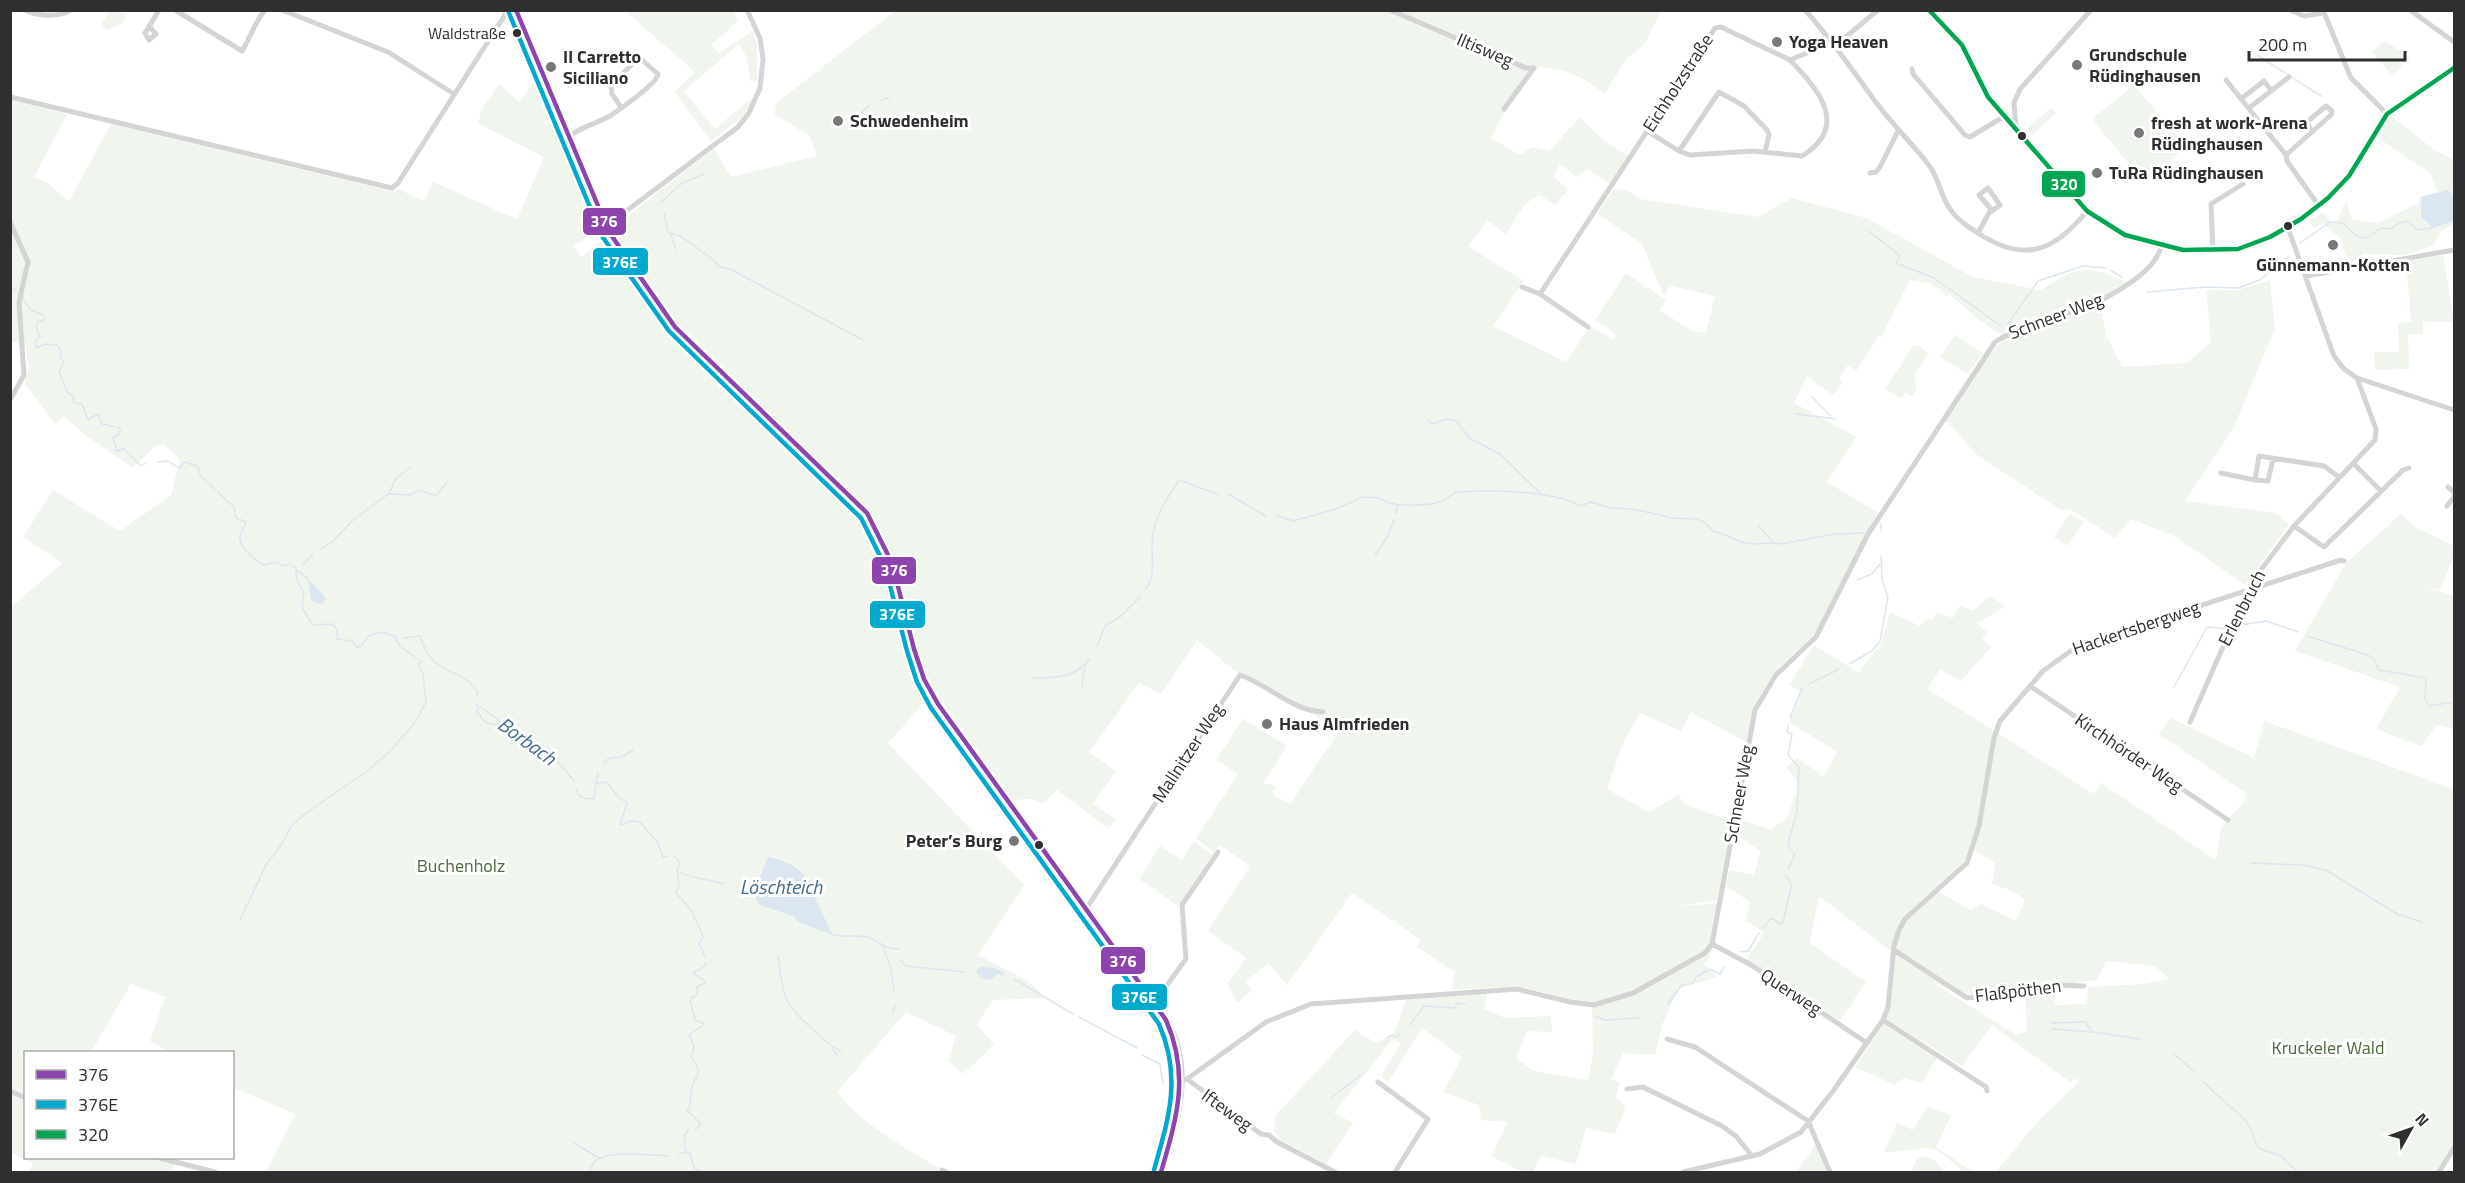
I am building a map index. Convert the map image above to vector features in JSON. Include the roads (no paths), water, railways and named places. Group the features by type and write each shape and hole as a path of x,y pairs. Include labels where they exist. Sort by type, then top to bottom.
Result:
{"main road":[{"path":"516,10 606,227 636,274 687,340 867,513 892,563 914,649 934,698 1154,1004 1174,1038 1184,1079 1178,1113 1161,1173"}],"street":[{"path":"25,10 41,16 64,14 71,10"},
{"path":"149,26 159,10"},
{"path":"175,10 242,51 257,27 258,18 265,10"},
{"path":"282,10 388,52 454,94"},
{"path":"10,97 392,188 398,183 508,10"},
{"path":"606,227 738,127 749,113 760,88 763,59 760,38 747,10"},
{"name":"Iltisweg","path":"1390,10 1526,68 1534,68 1504,109"},
{"path":"1805,10 1854,69 1898,130 1934,172 1952,212 1978,232 2009,249 2040,249 2064,237 2087,211"},
{"path":"1647,131 1679,151 1690,155 1765,152 1802,156 1814,149 1828,126 1828,117 1816,91 1790,60 1847,36 1878,10"},
{"path":"1929,10 1962,45 1980,84 2005,116 2087,211 2117,231 2161,247 2213,252 2245,247 2288,228 2319,206 2349,176 2387,114 2454,68"},
{"path":"2016,127 2014,103 2020,89 2091,10"},
{"path":"2290,10 2304,16 2323,12 2350,78 2387,114"},
{"path":"2410,10 2454,42"},
{"name":"Eichholzstraße","path":"1540,294 1717,26 1790,60"},
{"path":"568,137 583,126 607,117 621,107 658,78 658,74 641,59 636,60 612,86 612,94 621,107"},
{"path":"1912,69 1913,74 1965,135 1970,137 2005,116"},
{"path":"2249,108 2289,77"},
{"path":"2226,80 2286,155 2287,161 2319,206"},
{"path":"2241,99 2264,81 2271,90"},
{"path":"1679,151 1719,92 1744,106 1767,130 1769,135 1765,152"},
{"path":"2286,155 2312,132 2332,114 2326,106 2307,122 2312,132"},
{"path":"1870,173 1876,172 1880,167 1898,130"},
{"path":"1987,181 1988,188 2000,205 1992,211 1991,209"},
{"path":"2213,252 2211,204 2243,184"},
{"path":"1988,188 1979,195 1991,209"},
{"path":"1978,232 1991,209"},
{"path":"10,222 28,262 18,310 24,375 10,400"},
{"path":"2288,228 2334,356 2344,369 2357,378 2454,410"},
{"name":"Schneer Weg","path":"1712,945 1755,710 1776,675 1816,637 1868,534 1995,342 2002,337 2100,301 2114,293 2154,260 2161,247"},
{"path":"2306,276 2454,250"},
{"path":"1522,287 1540,294 1588,327"},
{"name":"Erlenbruch","path":"2190,722 2248,589 2294,526 2339,477 2369,450 2376,435 2357,378"},
{"path":"2255,480 2259,456 2324,466 2339,477"},
{"path":"2221,473 2268,481 2273,459"},
{"path":"2354,464 2381,491"},
{"path":"2294,526 2324,547 2403,470 2409,468"},
{"path":"2448,487 2454,492"},
{"path":"2447,506 2454,497"},
{"name":"Hackertsbergweg","path":"1683,1173 1752,1156 1773,1148 1809,1125 1883,1020 1888,1007 1895,939 1905,919 1961,870 1969,859 1985,796 1994,738 2000,721 2030,686 2061,656 2079,645 2342,560"},
{"name":"Mallnitzer Weg","path":"1086,909 1240,675 1255,680 1311,712 1323,712"},
{"name":"Kirchhörder Weg","path":"2030,686 2228,820"},
{"path":"2194,694 2201,696"},
{"path":"1154,1004 1186,959 1182,905 1218,852"},
{"path":"1184,1079 1266,1022 1311,1004 1517,989 1570,1002 1594,1005 1633,993 1692,963 1712,945"},
{"name":"Querweg","path":"1712,945 1751,965 1867,1043"},
{"name":"Flaßpöthen","path":"1894,950 1966,998 2015,994 2054,985 2085,986"},
{"path":"1883,1020 1933,1050 1986,1087 1987,1090"},
{"path":"1667,1039 1695,1047 1808,1121 1830,1173"},
{"name":"Ifteweg","path":"1184,1079 1261,1134 1269,1135 1276,1142 1335,1173"},
{"path":"1378,1082 1428,1119 1395,1173"},
{"path":"1627,1089 1643,1087 1722,1126 1736,1136 1752,1156"},
{"path":"10,1091 24,1097"},
{"path":"2439,1173 2454,1148"},
{"path":"164,1159 215,1173"}],"water":[{"path":"2448,190 2454,197 2454,221 2433,228 2421,217 2421,197"},
{"path":"308,579 326,598 322,605 311,600"},
{"name":"Löschteich","path":"768,857 788,863 804,875 833,935 798,922 793,916 760,905 756,900 756,887"},
{"path":"981,967 1004,972 1003,975 997,974 990,979 977,974 977,969"}],"waterway":[{"path":"2257,55 2321,96"},
{"path":"881,100 889,98"},
{"path":"860,114 870,105"},
{"path":"660,203 681,184 704,174"},
{"path":"664,213 668,232 682,237 715,261 718,266 730,269 863,340"},
{"path":"2300,243 2330,222 2343,223 2361,238 2381,228 2391,229 2407,221 2418,230 2432,228"},
{"path":"1869,231 1900,256 1896,263 1934,278 2002,327"},
{"path":"670,233 676,249"},
{"path":"2147,292 2205,287 2238,288 2260,280 2289,256"},
{"path":"2007,325 2038,281 2083,266 2107,268"},
{"path":"2110,270 2122,277"},
{"name":"Borbach","path":"10,288 16,290"},
{"name":"Borbach","path":"23,295 23,300 31,310 43,315 44,319 43,322 39,320 36,327 40,337 36,340 36,348 45,344 57,345 61,350 60,357 64,362 59,372 68,393 73,396 74,403 82,404 88,420 98,414 102,424 120,428 120,433 112,438 116,444 116,451 124,449 141,466 147,462"},
{"path":"1811,396 1831,416"},
{"path":"1796,414 1836,419"},
{"path":"1429,420 1432,424 1446,419 1457,421 1469,438 1500,454 1541,494"},
{"name":"Borbach","path":"158,462 168,461 180,469 184,462 197,466 201,476 215,489"},
{"path":"389,493 396,478 411,467"},
{"path":"1146,589 1152,576 1152,541 1157,520 1179,480 1219,495"},
{"path":"321,549 333,541 352,521 388,494 410,495 419,490 436,496 447,482"},
{"path":"1276,515 1293,521 1339,508 1362,497 1380,498 1401,505 1419,505 1436,503 1458,492 1504,491 1554,497 1581,506 1591,502 1610,508 1633,509 1673,518 1697,519 1706,523 1714,532 1750,544 1781,544 1835,534 1864,533"},
{"name":"Borbach","path":"218,492 234,507 236,518 246,522 240,540 248,553 264,565 276,562 282,566 290,564 308,579"},
{"path":"1228,494 1266,516"},
{"path":"1396,513 1398,505"},
{"path":"1375,555 1388,536 1394,519"},
{"path":"1881,524 1881,531"},
{"path":"1759,526 1772,541"},
{"path":"302,566 313,554"},
{"path":"1850,664 1873,650 1880,641 1888,597 1882,580 1881,556"},
{"path":"1857,580 1872,574 1880,564"},
{"path":"296,569 296,578 304,594 302,608 313,625 332,624 337,629 337,639 352,641 357,647 361,646 370,635 383,632 396,637"},
{"path":"1097,646 1105,626 1120,617 1140,597"},
{"path":"2235,626 2266,621 2298,632"},
{"path":"2174,687 2207,627 2228,629"},
{"name":"Borbach","path":"404,638 420,636 432,659 470,683 478,692 477,696"},
{"path":"2307,636 2368,655 2374,659 2379,670 2426,678 2425,699 2429,706 2454,702"},
{"path":"395,637 400,646 417,659"},
{"path":"1031,678 1071,674 1090,658"},
{"path":"240,920 266,865 282,844 291,826 366,772 391,750 415,722 426,702 423,674 419,665 421,661"},
{"path":"1082,686 1085,666"},
{"path":"1809,684 1839,669"},
{"path":"1790,718 1802,688"},
{"name":"Borbach","path":"476,704 557,761 574,781"},
{"path":"478,707 477,712 485,722 496,725 499,723"},
{"path":"1788,725 1787,732 1792,734 1788,755 1799,767 1797,811 1788,844 1790,850 1795,854 1788,869"},
{"path":"604,763 609,758 621,757 633,750"},
{"path":"596,784 598,773"},
{"name":"Borbach","path":"576,789 583,797 594,799 596,784 607,782 617,796 627,803 620,825 632,821 640,822 658,843 663,857 668,856"},
{"name":"Borbach","path":"674,856 680,862 677,871 724,884"},
{"path":"2251,863 2303,865 2326,870 2397,914 2422,922"},
{"name":"Borbach","path":"677,871 679,885 676,893 691,910 703,936 699,944 705,956"},
{"path":"1763,928 1771,918 1781,924 1783,922 1792,884 1785,875"},
{"path":"1740,952 1748,951 1759,933"},
{"name":"Borbach","path":"833,935 867,937 886,947 899,949"},
{"path":"883,947 891,969 894,992"},
{"path":"778,956 784,992 791,1007 828,1043 841,1051"},
{"name":"Borbach","path":"900,960 906,966 964,972"},
{"name":"Borbach","path":"695,1130 701,1124 687,1110 691,1090 698,1074 691,1057 694,1047 689,1035 705,1024 695,1020 690,999 697,995 697,987 706,982 693,973 704,967 706,963"},
{"path":"1668,1004 1682,985 1693,983 1696,977 1710,969 1720,974 1724,967"},
{"name":"Borbach","path":"980,977 990,979 997,973 1003,975"},
{"name":"Borbach","path":"1014,979 1073,1014"},
{"path":"1410,1025 1424,1006 1455,1008 1457,1003 1465,1004"},
{"path":"893,1012 895,1005"},
{"path":"1595,1016 1604,1020 1639,1018"},
{"name":"Borbach","path":"1079,1017 1137,1048"},
{"path":"2051,1023 2085,1022 2091,1030"},
{"path":"2052,1029 2140,1039"},
{"path":"1384,1044 1389,1036 1397,1037 1400,1033"},
{"path":"833,1049 837,1056"},
{"path":"2174,1054 2195,1072"},
{"name":"Borbach","path":"1142,1055 1160,1064 1163,1084"},
{"path":"1331,1098 1363,1073"},
{"path":"2204,1082 2247,1123 2260,1149 2281,1156 2298,1172"},
{"name":"Borbach","path":"688,1130 685,1135 685,1150 690,1154 694,1168 701,1172"},
{"path":"574,1143 599,1158"},
{"name":"Borbach","path":"679,1154 687,1152"},
{"path":"589,1172 596,1160 611,1155 668,1156"}],"place":[{"name":"Waldstraße","path":"517,33"},
{"name":"Yoga Heaven","path":"1777,42"},
{"name":"Grundschule Rüdinghausen","path":"2077,65"},
{"name":"Il Carretto Siciliano","path":"551,67"},
{"name":"Schwedenheim","path":"838,121"},
{"name":"fresh at work-Arena Rüdinghausen","path":"2139,133"},
{"name":"TuRa Rüdinghausen","path":"2097,173"},
{"name":"Günnemann-Kotten","path":"2333,245"},
{"name":"Haus Almfrieden","path":"1267,724"},
{"name":"Peter’s Burg","path":"1014,841"}],"park label":[{"name":"Buchenholz","path":"461,866"},
{"name":"Kruckeler Wald","path":"2328,1048"}]}
